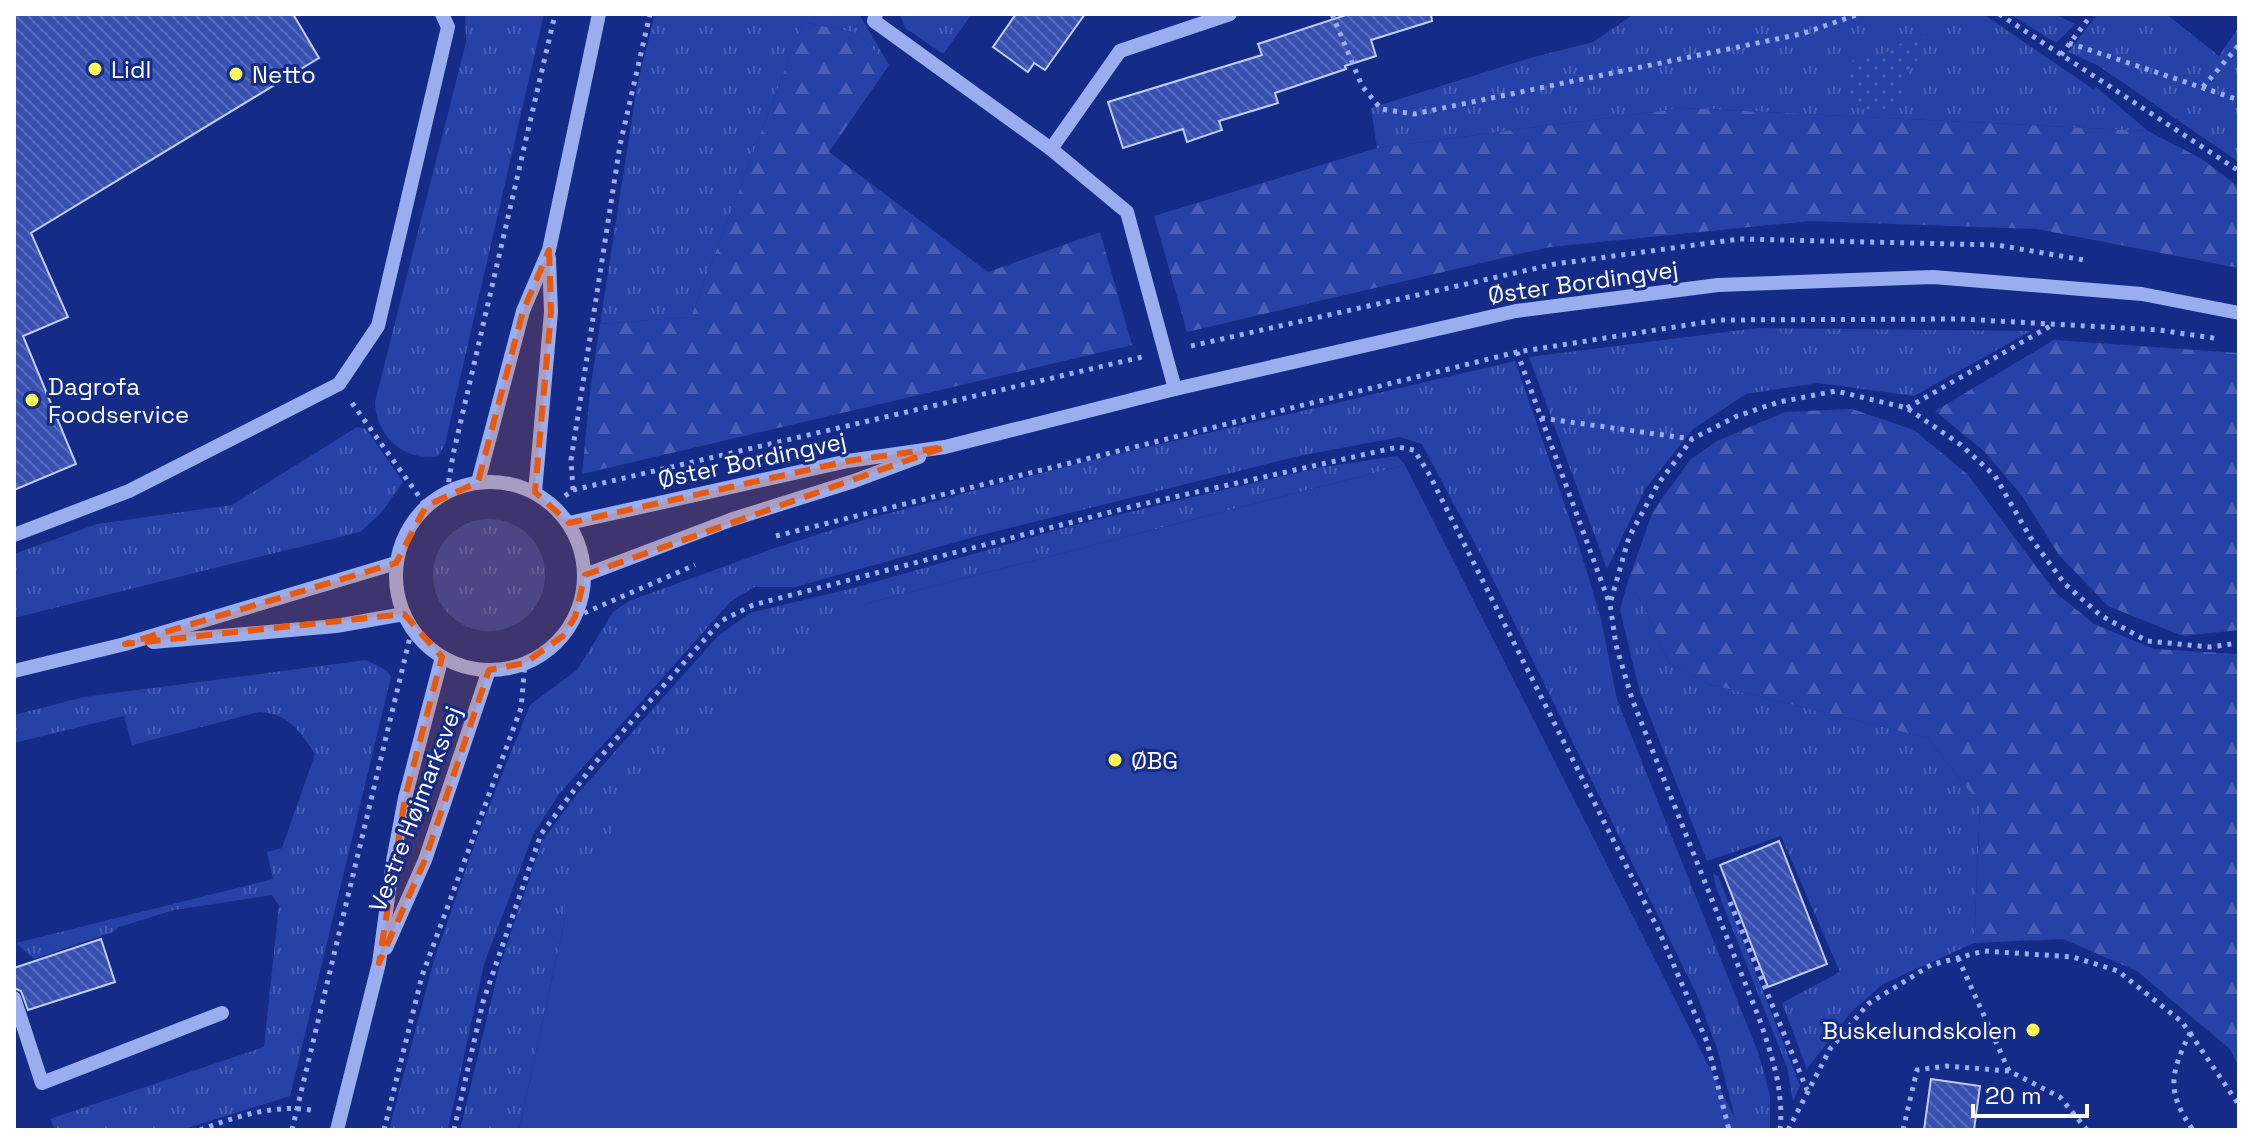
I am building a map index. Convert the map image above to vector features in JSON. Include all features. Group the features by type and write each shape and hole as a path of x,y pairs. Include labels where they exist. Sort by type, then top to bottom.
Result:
{"street":[{"path":"14,535 129,491 339,384 378,326 448,27 442,14"},
{"path":"478,482 523,311 549,250 599,14"},
{"path":"876,14 874,21 1051,149 1127,212 1175,389"},
{"path":"1051,149 1120,51 1230,14"},
{"path":"535,492 551,312 549,250"},
{"name":"Øster Bordingvej","path":"569,523 834,464 945,447 1175,389 1516,311 1718,285 1933,277 2142,294 2239,313"},
{"name":"Øster Bordingvej","path":"585,575 733,519 854,481 945,447"},
{"path":"478,482 508,483 535,492 554,506 569,523 580,547 585,575 575,617 563,636 545,652 525,663 489,670 465,667 442,657 425,644 412,628 398,598 396,563 412,523 426,506 447,492 478,482"},
{"path":"14,671 125,644 396,563"},
{"path":"125,644 336,626 404,614"},
{"name":"Vestre Højmarksvej","path":"339,1123 379,963 405,798 442,657"},
{"name":"Vestre Højmarksvej","path":"379,963 425,860 489,670"},
{"path":"14,998 42,1083 222,1013"}],"path":[{"path":"447,492 555,14"},
{"path":"573,490 571,460 620,145 650,14"},
{"path":"1332,14 1362,86 1381,109 1414,114 1801,34 1859,14"},
{"path":"1999,14 2239,171"},
{"path":"2061,55 2092,14"},
{"path":"2069,43 2239,100"},
{"path":"2202,87 2239,45"},
{"path":"767,539 1517,352 1719,320 1961,319 2159,330 2226,340"},
{"path":"1907,408 2054,324"},
{"path":"1517,352 1610,604 1616,645 1632,699 1776,1068 1782,1109 1780,1130"},
{"path":"339,384 426,506"},
{"path":"1610,604 1629,537 1658,484 1692,439 1737,416 1779,402 1836,391 1907,408 1961,445 1995,476 2030,537 2065,584 2100,615 2147,641 2210,647 2239,643"},
{"path":"1541,418 1692,439"},
{"path":"454,1130 483,1002 541,834 594,764 721,621 753,605 1119,510 1398,447 1414,450 1428,472 1659,931 1707,1042 1729,1130"},
{"path":"575,617 709,559"},
{"path":"292,1130 412,628"},
{"path":"384,1130 422,976 521,708 525,663"},
{"path":"1730,902 1808,1091"},
{"path":"1788,1130 1830,1049 1868,1004 1931,965 1984,951 2073,957 2118,971 2182,1022 2239,1105"},
{"path":"1958,958 2009,1071"},
{"path":"2190,1033 2178,1057 2172,1084 2182,1114 2193,1130"},
{"path":"1903,1130 1917,1070 1946,1066 2009,1071 2060,1097 2087,1130"},
{"path":"200,1130 256,1113 298,1107 339,1123"}],"highlighted area":[{"path":"549,250 551,312 535,492 569,523 848,461 945,447 585,575 575,617 563,636 525,663 489,670 425,860 379,963 405,798 442,657 404,614 125,644 396,563 426,506 478,482 523,311"}],"green space":[{"path":"465,14 544,14 445,444 438,456 426,457 403,451 386,436 380,426 375,402 466,42"},
{"path":"655,14 859,14 889,65 856,33 803,22 691,317 600,324 637,86"},
{"path":"900,14 972,14 943,54 905,28"},
{"path":"1634,14 1983,14 2093,89 2096,87 2148,131 1684,108 1377,148 1371,108 1530,58 1593,42"},
{"path":"2010,14 2054,14 2075,24 2056,43"},
{"path":"2098,14 2166,14 2219,56 2239,27 2239,162 2097,65 2068,52"},
{"path":"803,22 856,33 889,65 829,152 988,272 1100,232 1132,345 582,474 600,324 691,317"},
{"path":"1915,34 1925,38 1920,57 1905,77 1902,98 1880,112 1858,108 1845,88 1853,60 1882,55"},
{"path":"1684,108 2148,131 2202,159 2239,187 2239,268 2037,229 1810,221 1550,247 1187,332 1154,216 1377,148"},
{"path":"1757,328 2031,331 1914,396 1818,383 1746,394 1693,429 1645,489 1607,569 1529,357"},
{"path":"2054,340 2239,353 2239,630 2183,636 2108,606 2059,555 2022,496 1985,452 1935,411"},
{"path":"1515,361 1601,619 1617,700 1759,1055 1770,1096 1770,1130 1738,1130 1717,1048 1696,993 1482,557 1422,444 1400,437 1299,456 985,534 795,587 754,587 730,602 559,794 533,835 484,964 448,1130 389,1130 434,960 482,824 530,705 577,670 613,612 629,601 775,548 867,519 1088,461"},
{"path":"1852,409 1914,430 1967,474 2056,593 2094,624 2154,649 2239,654 2239,1067 2230,1049 2137,971 2063,939 1974,943 1980,805 1928,738 1709,684 1669,663 1642,602 1627,584 1653,511 1690,460 1717,441 1785,412"},
{"path":"357,427 366,429 403,482 381,513 360,532 14,618 14,554 97,524 232,505"},
{"path":"1397,456 1405,465 868,603 568,905 519,1130 460,1130 499,968 542,841 578,793 718,636 750,613 853,588 1079,524 1317,468"},
{"name":"ØBG","path":"1405,465 1741,1130 519,1130 568,905 628,804 724,717 868,603"},
{"path":"489,519 510,524 528,536 540,554 545,575 540,596 528,614 510,626 489,631 468,626 450,614 438,596 433,575 438,554 450,536 468,524"},
{"path":"1627,584 1642,602 1669,663 1709,684 1928,738 1980,805 1974,943 1883,984 1850,1013 1807,1069 1782,1003 1840,972 1781,836 1707,861 1639,689 1620,610"},
{"path":"366,660 386,670 391,677 290,1096 181,1130 55,1130 50,1119 264,1047 279,905 272,895 174,910 34,959 16,943 273,879 267,852 282,848 315,754 292,725 269,713 259,712 132,745 124,716 14,743 14,715 84,697"},
{"path":"1713,874 1718,876 1800,1086 1793,1101 1787,1067"}],"building":[{"path":"14,14 293,14 319,58 31,233 68,317 23,336 76,464 14,490"},
{"path":"1016,14 1085,14 1045,70 1034,63 1028,72 993,47"},
{"path":"1349,14 1431,14 1432,21 1371,40 1376,56 1275,93 1278,103 1219,121 1222,130 1187,142 1183,129 1123,148 1108,102 1262,55 1258,44"},
{"path":"1779,841 1827,964 1768,987 1720,865"},
{"path":"101,939 115,982 28,1010 21,991 14,988 14,968"},
{"path":"1931,1079 1980,1086 1974,1130 1924,1130"}],"place":[{"name":"Lidl","path":"95,69"},
{"name":"Netto","path":"236,74"},
{"name":"Dagrofa Foodservice","path":"32,400"},
{"name":"ØBG","path":"1115,760"},
{"name":"Buskelundskolen","path":"2033,1030"}]}
